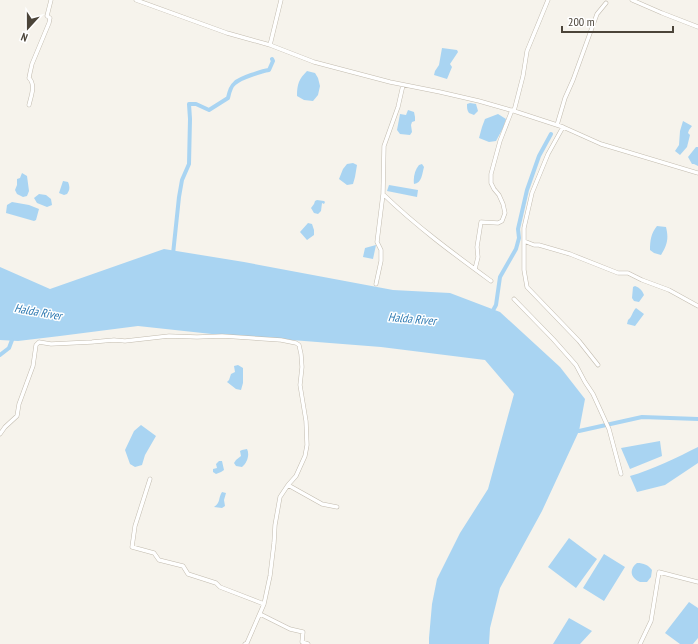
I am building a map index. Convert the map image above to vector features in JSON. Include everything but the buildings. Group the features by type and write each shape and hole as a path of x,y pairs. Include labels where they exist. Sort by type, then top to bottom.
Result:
{"street":[{"path":"29,105 33,87 32,81 29,78 30,73 32,64 50,23 50,18 47,16 51,0"},
{"path":"136,0 227,33 270,45 314,62 390,82 480,101 513,110 563,127 601,144 698,173"},
{"path":"270,45 281,0"},
{"path":"475,269 478,257 477,247 481,222 498,223 502,221 505,213 499,195 491,183 491,174 500,141 513,110 523,76 527,50 548,0"},
{"path":"632,0 698,27"},
{"path":"557,125 565,98 597,14 606,3"},
{"path":"376,284 382,261 381,250 377,242 383,194 384,146 398,106 403,85"},
{"path":"563,127 548,154 532,192 524,228 524,270 527,287 579,341 598,365"},
{"path":"383,194 399,209 491,280"},
{"path":"524,241 570,254 618,273 628,273 669,290 698,306"},
{"path":"514,299 576,365 593,394 606,421 621,474"},
{"path":"0,434 17,416 19,404 33,366 36,345 39,342 51,344 114,340 125,341 170,336 222,336 281,340 299,345 302,354 300,385 306,421 308,446 296,476 280,497 264,604 247,643 245,644"},
{"path":"150,479 135,526 132,546 154,553 159,560 183,566 188,574 216,583 220,587 264,604"},
{"path":"288,485 322,504 337,507"},
{"path":"640,644 651,621 659,572 698,582"},
{"path":"260,614 290,629 303,632 302,642 308,644"}],"water":[{"path":"442,48 457,50 458,52 450,64 452,67 447,79 434,75 439,65"},
{"path":"307,71 315,73 320,86 318,95 313,101 304,100 297,96 299,82"},
{"path":"467,104 476,104 478,111 474,115 469,113 467,110"},
{"path":"408,110 414,112 415,117 415,121 412,122 411,125 412,132 410,135 400,134 397,130 400,114 406,115"},
{"path":"498,114 506,119 496,141 489,142 479,138 485,119"},
{"path":"683,121 692,126 688,133 690,135 687,147 680,155 675,151 679,145 680,131"},
{"path":"696,147 698,147 698,166 692,164 688,157"},
{"path":"353,163 357,165 355,177 353,184 347,185 339,179 347,164"},
{"path":"422,164 424,167 421,178 419,182 414,184 415,171 419,165"},
{"path":"22,173 27,176 29,191 27,196 23,197 17,194 15,190 17,179 20,178"},
{"path":"63,181 68,182 69,187 68,193 64,195 59,193"},
{"path":"389,185 418,190 417,197 387,191"},
{"path":"39,194 46,195 51,199 52,205 47,207 37,203 34,198"},
{"path":"317,200 325,202 324,204 322,203 321,211 318,214 314,213 311,208"},
{"path":"12,202 29,205 39,209 36,220 34,221 6,213 7,205"},
{"path":"308,223 312,224 314,235 307,240 300,232"},
{"path":"657,226 666,227 667,231 667,242 661,255 650,250 651,237"},
{"path":"376,245 373,259 363,257 365,248"},
{"name":"Halda River","path":"164,249 244,262 393,290 450,293 500,312 560,367 585,399 579,431 542,511 500,588 490,628 489,644 429,644 432,604 437,579 460,533 488,489 514,394 485,360 381,347 221,335 138,326 18,341 0,340 0,267 50,289"},
{"path":"635,286 641,289 644,295 639,302 634,301 632,298 633,287"},
{"path":"636,308 644,314 635,326 627,324 628,320"},
{"path":"238,365 243,368 243,383 241,390 236,389 227,382 231,374 235,372 234,366"},
{"path":"141,425 156,436 145,455 142,465 135,467 130,464 125,450 134,431"},
{"path":"660,441 662,456 630,469 621,448"},
{"path":"698,447 698,463 665,485 637,492 630,476 656,467"},
{"path":"247,449 248,459 242,467 236,466 234,463 241,456 240,451"},
{"path":"219,461 222,461 224,470 216,474 213,472 213,469 217,468 216,464"},
{"path":"222,492 226,493 224,500 225,506 222,508 214,507 218,503"},
{"path":"569,538 597,559 576,588 548,567"},
{"path":"604,554 625,567 604,601 583,588"},
{"path":"637,563 642,563 652,570 651,577 647,582 640,582 634,578 632,571 634,565"},
{"path":"689,602 698,608 698,638 693,644 680,644 665,633"},
{"path":"569,618 592,631 580,644 553,644"}],"waterway":[{"path":"173,254 182,180 189,164 189,104 196,104 209,110 228,98 231,88 238,81 251,75 269,70 273,61 272,59"},
{"path":"491,314 496,305 500,277 516,249 519,238 518,229 527,190 539,156 551,134"},
{"path":"0,355 9,348 12,340"},
{"path":"574,431 642,417 698,419"}]}
